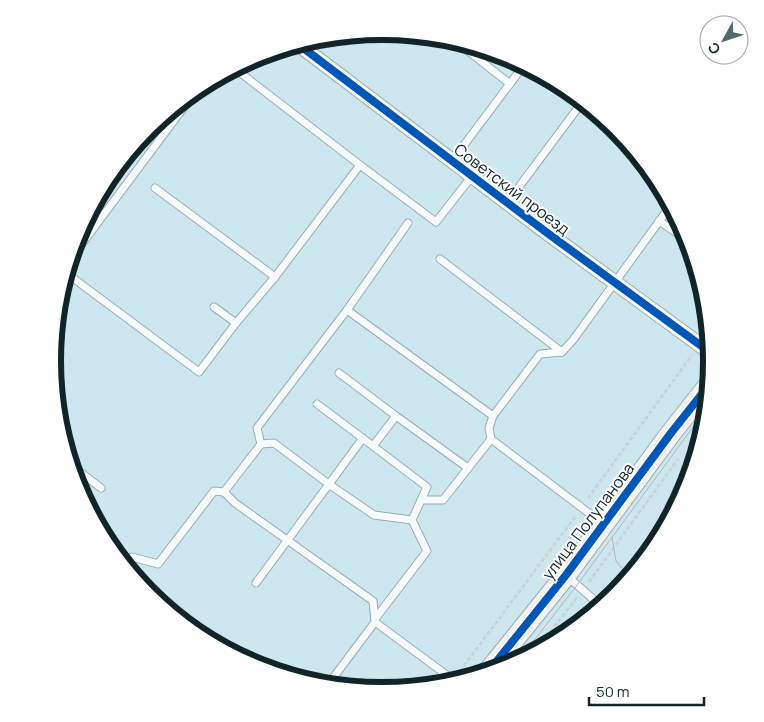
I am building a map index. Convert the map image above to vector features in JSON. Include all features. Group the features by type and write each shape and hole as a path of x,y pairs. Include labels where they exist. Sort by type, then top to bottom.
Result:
{"street":[{"name":"Советский проезд","path":"305,49 507,203 702,347"},
{"name":"улица Полупанова","path":"497,661 566,575 671,433 700,399"}],"lane":[{"path":"469,52 510,84"},
{"path":"452,161 520,71"},
{"path":"241,72 436,222 472,176"},
{"path":"507,203 578,107"},
{"path":"84,241 181,111"},
{"path":"72,278 199,372 236,323 276,277 360,165"},
{"path":"155,188 276,277"},
{"path":"603,524 492,439 488,428 493,416 540,354 562,352 573,340 666,212"},
{"path":"659,221 676,233"},
{"path":"261,444 258,428 347,310 408,223"},
{"path":"440,259 562,352"},
{"path":"214,307 236,323"},
{"path":"347,310 493,416"},
{"path":"339,373 468,468"},
{"path":"317,404 427,487 412,520 426,551 333,678"},
{"path":"374,446 396,416"},
{"path":"256,583 364,438"},
{"path":"421,500 442,500 492,439"},
{"path":"224,492 261,444 274,443 374,515 412,520"},
{"path":"81,473 101,488"},
{"path":"130,559 132,557 158,564 214,491 224,492 235,503 373,601 375,620 447,675"},
{"path":"566,575 595,601"}],"path":[{"path":"546,637 583,591 678,459"}],"tram line":[{"path":"530,646 697,421"},
{"path":"612,537 616,561 624,571"}],"cycle path":[{"path":"305,49 546,232 702,347"},
{"path":"497,661 566,575 701,395"}]}
